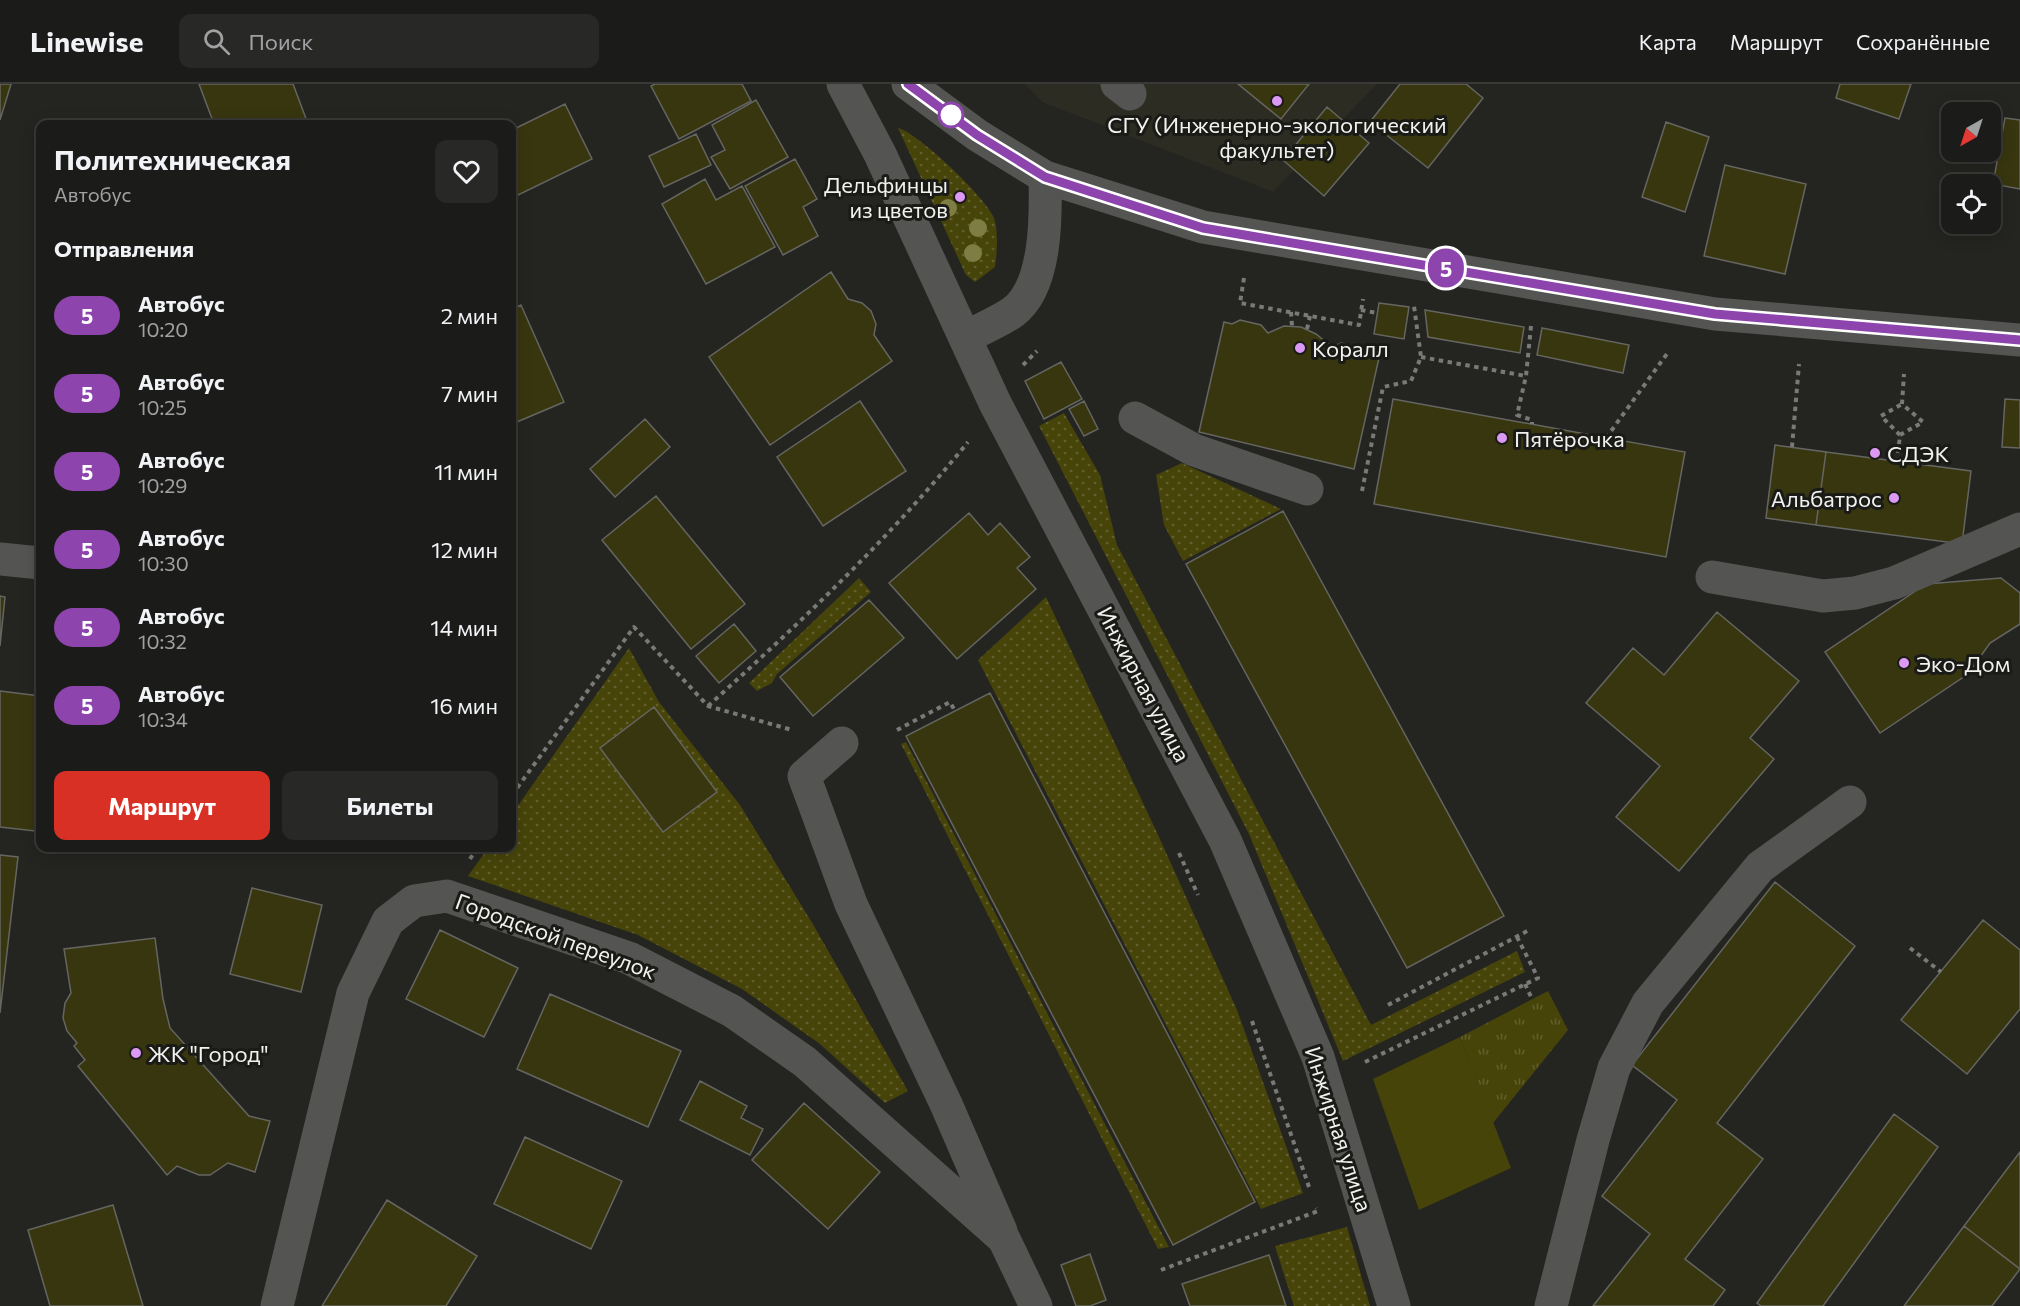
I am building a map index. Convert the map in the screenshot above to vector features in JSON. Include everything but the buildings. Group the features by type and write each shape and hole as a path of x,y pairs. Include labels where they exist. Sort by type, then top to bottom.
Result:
{"street":[{"name":"Инжирная улица","path":"843,84 880,154 995,403 1225,840 1318,1057 1394,1306"},
{"path":"908,84 977,135 1045,177 1203,228 1715,314 2020,340"},
{"path":"965,338 1015,311 1029,294 1038,271 1046,209 1045,177"},
{"path":"1135,418 1194,450 1307,489"},
{"path":"1712,577 1823,596 1855,593 1894,583 2020,528"},
{"path":"0,559 36,563"},
{"path":"842,742 804,776 851,904 946,1104 1004,1239"},
{"path":"1551,1306 1593,1140 1614,1068 1648,1003 1760,867 1850,802"},
{"name":"Городской переулок","path":"277,1306 352,993 388,921 414,901 447,896 628,958 732,1011 805,1062 1004,1239 1036,1306"}],"path":[{"path":"1244,275 1240,303 1359,325 1364,293"},
{"path":"1362,490 1383,387 1411,381 1421,357 1414,304"},
{"path":"1361,310 1377,313"},
{"path":"1291,312 1292,326"},
{"path":"1307,329 1310,316"},
{"path":"1532,324 1526,376 1517,415 1532,420 1532,424"},
{"path":"1606,438 1670,350"},
{"path":"1792,447 1800,355"},
{"path":"1421,357 1526,376"},
{"path":"1902,404 1905,364"},
{"path":"1900,435 1881,416 1902,404"},
{"path":"1900,435 1923,422 1902,404"},
{"path":"1897,462 1900,435"},
{"path":"708,706 816,609 951,463"},
{"path":"516,789 634,627 708,706 842,742"},
{"path":"897,730 950,702 955,711"},
{"path":"1175,842 1199,897"},
{"path":"1388,1005 1531,929"},
{"path":"1363,1063 1538,978 1517,937"},
{"path":"1910,948 1941,972"},
{"path":"1525,984 1532,999"},
{"path":"1251,1017 1310,1190"},
{"path":"1161,1270 1318,1211 1314,1201"}],"shaded area":[{"path":"1025,84 1377,84 1273,192 1042,102"}],"green space":[{"path":"898,128 934,152 977,194 993,216 997,234 995,267 975,282 966,275"},
{"path":"1064,413 1100,475 1117,545 1371,1025 1517,951 1525,972 1343,1061 1249,834 1039,426"},
{"path":"1182,463 1281,509 1183,561 1164,525 1156,475"},
{"path":"859,578 871,592 777,674 772,683 757,691 749,683"},
{"path":"1046,597 1159,837 1237,1010 1303,1193 1261,1209 978,660"},
{"path":"629,648 659,702 740,805 814,926 908,1091 885,1103 820,1044 742,989 638,935 468,876 485,852 516,852 516,808"},
{"path":"906,742 1169,1247 1158,1249 901,744"},
{"path":"1548,991 1568,1030 1493,1123 1460,1037"},
{"path":"1460,1037 1511,1168 1419,1210 1373,1079"},
{"path":"1347,1227 1370,1306 1294,1306 1275,1246"}],"bus line":[{"name":"5","path":"908,84 977,135 1045,177 1203,228 1715,314 2020,340"}],"place":[{"name":"СГУ (Инженерно-экологический факультет)","path":"1277,101"},
{"name":"Дельфинцы из цветов","path":"960,197"},
{"name":"Коралл","path":"1300,348"},
{"name":"Пятёрочка","path":"1502,438"},
{"name":"СДЭК","path":"1875,453"},
{"name":"Альбатрос","path":"1894,498"},
{"name":"Эко-Дом","path":"1904,663"},
{"name":"ЖК \"Город\"","path":"136,1053"}]}
